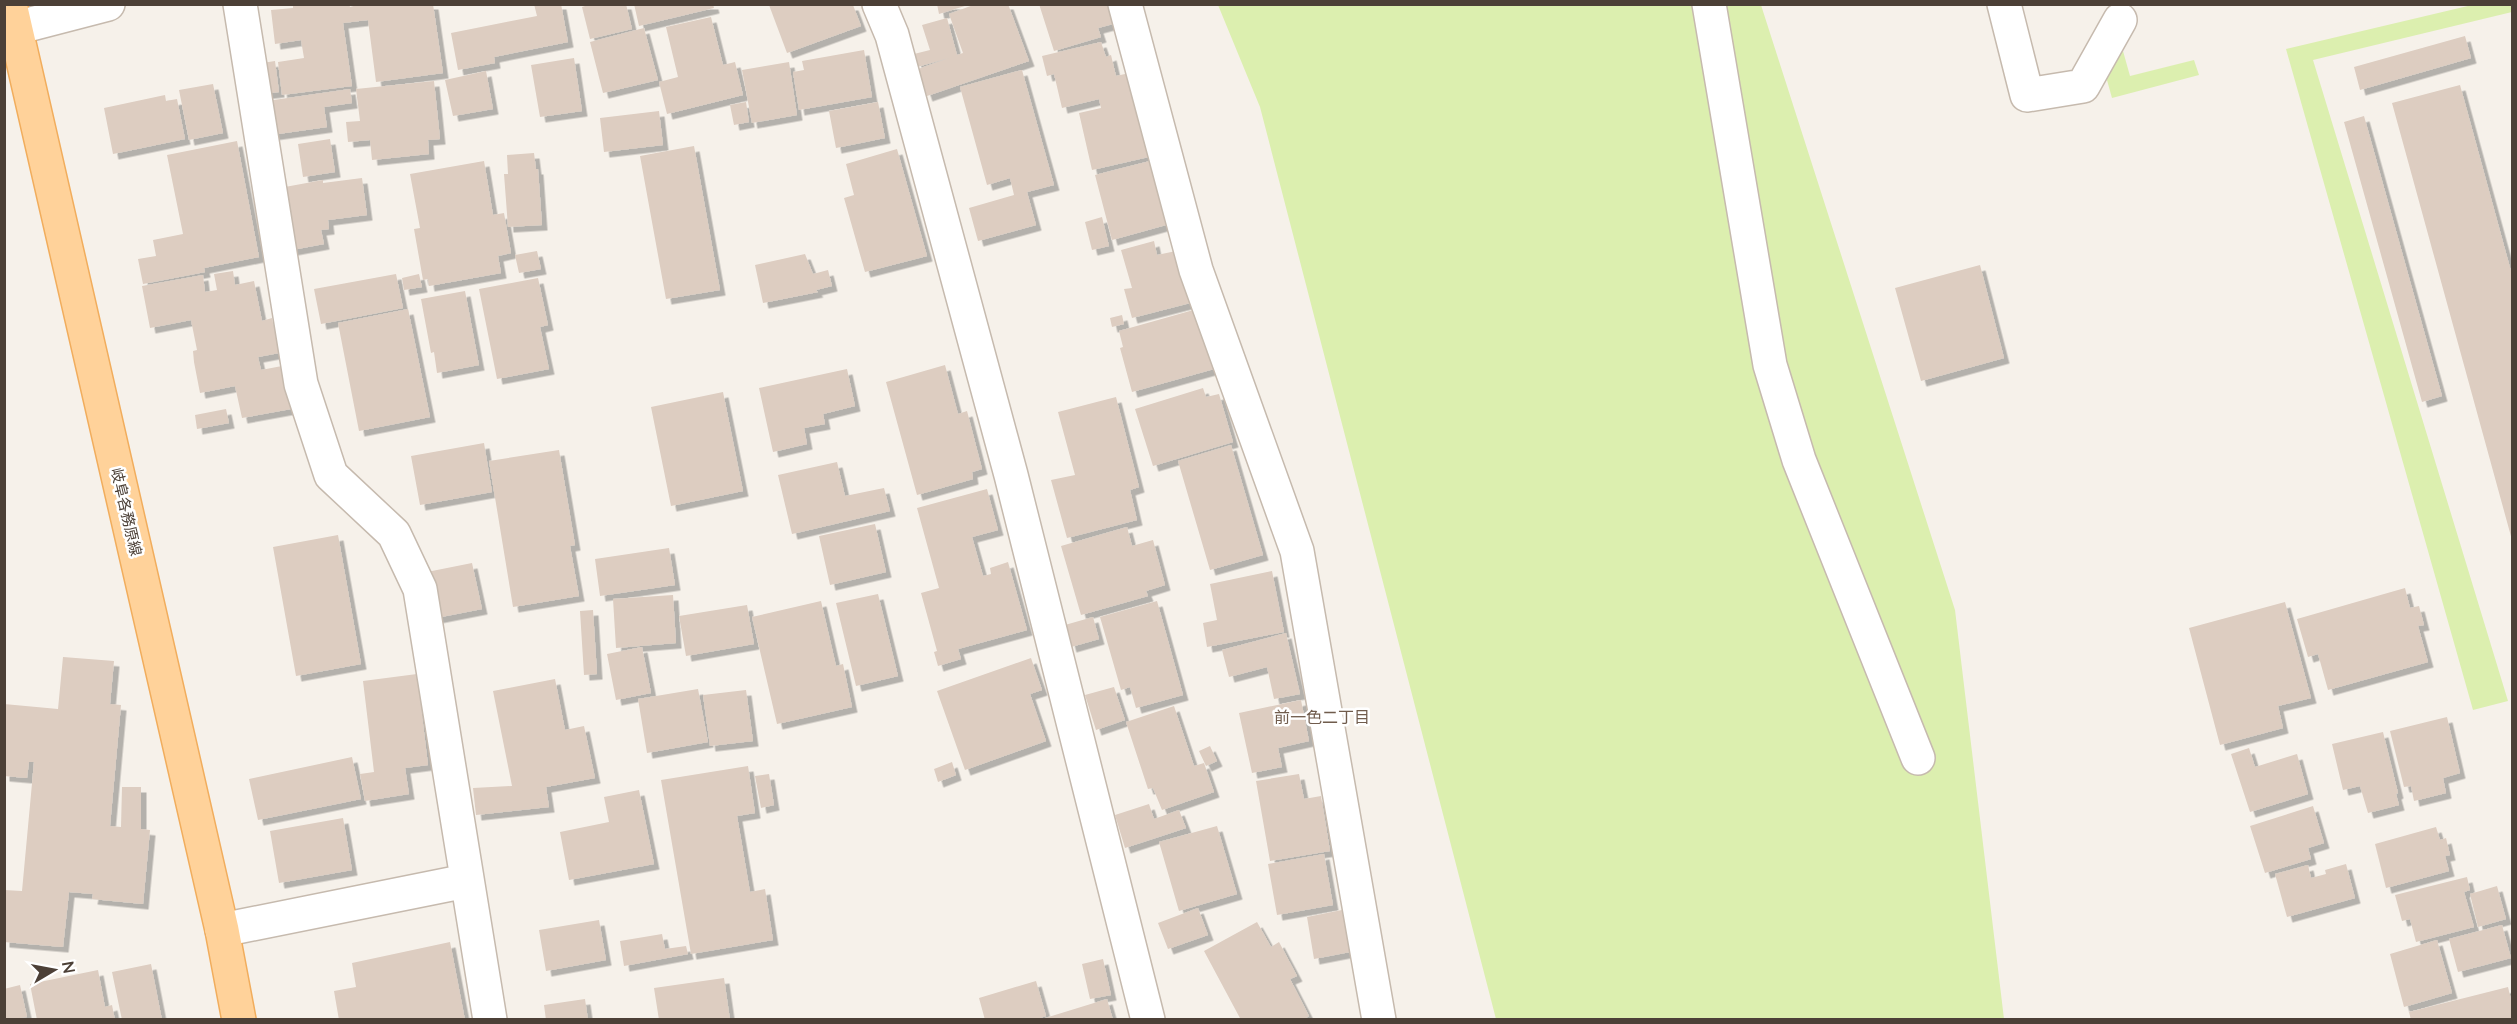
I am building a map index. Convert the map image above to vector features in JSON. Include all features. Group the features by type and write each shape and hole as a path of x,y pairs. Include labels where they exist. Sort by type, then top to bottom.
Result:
{"main road":[{"name":"岐阜各務原線","path":"10,21 222,930 239,1020"}],"street":[{"path":"10,21 108,4"},
{"path":"240,4 301,384 331,475 394,534 420,589 490,1020"},
{"path":"879,4 892,35 1011,476 1148,1020"},
{"path":"1125,4 1196,270 1297,550 1379,1020"},
{"path":"1709,4 1770,365 1799,460 1918,758"},
{"path":"2004,4 2027,95 2083,86 2120,20"},
{"path":"222,930 466,881"}],"green space":[{"path":"1218,5 1761,5 1955,610 2004,1019 1496,1019 1260,107"},
{"path":"2472,5 2512,5 2512,12 2313,60 2508,701 2473,710 2286,49"},
{"path":"2123,51 2130,76 2194,60 2199,75 2112,98 2105,73"}],"building":[{"path":"293,4 349,4 350,7 361,4 433,4 443,73 376,82 368,20 343,23 352,86 282,95 278,62 304,58 301,40 275,44 271,10 293,8"},
{"path":"534,4 561,4 568,42 494,57 495,63 458,70 451,33 537,16"},
{"path":"591,4 626,4 632,29 590,39 582,7"},
{"path":"634,4 713,4 714,8 639,26"},
{"path":"937,4 968,4 968,5 939,14"},
{"path":"976,4 1008,4 1029,61 927,96 918,69 949,58 917,67 914,54 930,50 922,25 947,18 957,55 963,53 949,14"},
{"path":"1039,4 1107,4 1113,24 1098,28 1101,37 1054,51"},
{"path":"769,5 853,5 861,26 787,53"},
{"path":"711,17 723,65 735,62 743,95 667,114 659,82 678,77 666,27"},
{"path":"644,28 658,80 603,93 590,42"},
{"path":"2465,36 2471,58 2360,90 2354,67"},
{"path":"1101,42 1106,57 1111,55 1116,76 1134,72 1153,156 1092,170 1079,113 1101,108 1099,99 1062,108 1054,74 1047,76 1042,56"},
{"path":"864,50 872,97 799,110 793,72 804,70 802,61"},
{"path":"574,58 582,111 540,117 531,65"},
{"path":"275,61 279,92 260,94 256,64"},
{"path":"789,62 797,115 752,123 742,70"},
{"path":"1022,70 1054,185 1027,192 1036,225 978,241 969,208 1014,195 1010,178 987,185 960,87"},
{"path":"486,71 493,109 453,116 445,80"},
{"path":"434,81 440,139 428,140 429,154 372,160 370,140 348,142 346,122 360,121 356,89"},
{"path":"213,84 223,133 189,140 179,90"},
{"path":"2460,85 2512,275 2512,540 2392,103"},
{"path":"350,89 352,103 324,107 327,127 264,136 260,102"},
{"path":"165,95 166,101 177,99 185,139 113,154 104,108"},
{"path":"746,102 749,122 734,125 730,105"},
{"path":"878,102 885,138 836,148 829,111"},
{"path":"659,111 663,145 604,152 600,118"},
{"path":"2364,116 2442,396 2422,402 2344,122"},
{"path":"330,139 335,172 303,177 298,144"},
{"path":"237,141 259,257 204,268 205,272 143,284 138,259 156,256 153,240 183,234 167,155"},
{"path":"694,146 720,290 666,299 640,156"},
{"path":"897,149 927,256 865,272 844,198 854,195 846,164"},
{"path":"534,153 536,169 538,169 542,225 508,227 504,174 508,174 507,155"},
{"path":"484,161 493,215 504,213 511,253 498,256 501,273 429,286 428,279 423,280 414,229 420,228 410,174"},
{"path":"1150,161 1166,225 1112,240 1095,175"},
{"path":"362,178 367,215 328,220 329,229 321,230 324,244 292,250 274,189 323,180 323,183"},
{"path":"1102,217 1109,246 1092,250 1085,222"},
{"path":"1154,241 1157,255 1176,251 1186,291 1192,289 1194,302 1132,318 1124,289 1132,288 1121,250"},
{"path":"537,251 541,269 519,273 515,255"},
{"path":"805,254 813,274 828,270 832,286 816,290 818,292 763,303 755,265"},
{"path":"1980,265 2004,358 1921,381 1895,288"},
{"path":"233,271 235,285 254,281 262,321 272,318 279,353 258,357 261,370 282,366 291,409 242,418 235,386 200,393 193,351 197,350 191,320 150,328 142,286 203,275 205,292 217,290 214,274"},
{"path":"396,274 403,308 321,324 314,289"},
{"path":"419,274 422,287 404,290 402,278"},
{"path":"538,278 548,325 540,327 549,369 497,379 479,289"},
{"path":"465,291 479,365 437,373 421,299"},
{"path":"408,309 430,417 359,431 338,323"},
{"path":"1197,309 1214,369 1132,392 1120,348 1123,347 1119,331"},
{"path":"1122,315 1124,324 1112,327 1110,318"},
{"path":"945,365 958,414 967,411 982,469 972,472 973,479 917,495 886,382"},
{"path":"847,369 855,406 823,414 825,424 804,428 807,444 773,452 759,388"},
{"path":"1203,388 1206,397 1219,394 1233,442 1153,466 1135,409"},
{"path":"723,392 743,491 671,506 651,407"},
{"path":"1116,397 1139,487 1130,490 1137,520 1067,538 1051,480 1075,475 1058,412"},
{"path":"226,409 229,423 197,429 195,415"},
{"path":"484,443 492,492 420,505 411,456"},
{"path":"1231,445 1263,555 1210,570 1178,461"},
{"path":"559,450 575,545 570,546 579,596 513,607 489,461"},
{"path":"837,462 845,496 884,488 890,511 792,534 778,475"},
{"path":"987,489 998,530 972,537 983,576 991,574 990,568 1008,562 1027,630 958,649 961,659 938,666 934,652 937,651 921,593 939,588 917,508"},
{"path":"875,524 886,572 830,585 819,536"},
{"path":"1127,527 1132,546 1153,540 1165,585 1146,591 1148,596 1081,615 1061,546"},
{"path":"338,535 361,664 296,676 273,547"},
{"path":"669,548 675,585 600,596 595,559"},
{"path":"472,563 482,609 431,619 422,573"},
{"path":"1272,571 1284,632 1207,647 1203,623 1217,620 1210,584"},
{"path":"2405,588 2410,608 2419,606 2424,625 2418,626 2428,662 2328,690 2318,654 2308,657 2297,619"},
{"path":"878,594 898,676 856,686 836,603"},
{"path":"673,595 676,643 616,648 613,599"},
{"path":"821,601 836,666 843,664 852,707 777,724 752,617"},
{"path":"1157,601 1183,695 1136,708 1130,687 1121,690 1100,617"},
{"path":"2285,602 2311,698 2278,706 2283,728 2220,745 2189,628"},
{"path":"747,605 754,644 686,656 679,616"},
{"path":"593,610 597,674 584,675 580,611"},
{"path":"1093,617 1099,639 1071,647 1065,625"},
{"path":"1286,633 1300,694 1274,699 1267,667 1229,677 1222,650"},
{"path":"642,647 651,693 616,700 607,654"},
{"path":"63,657 114,661 110,704 121,705 110,826 121,827 122,787 141,787 141,829 150,830 143,904 92,899 93,894 69,892 63,947 4,942 4,890 22,891 34,762 29,762 27,778 4,776 4,704 58,709"},
{"path":"1031,658 1042,690 1030,694 1046,741 965,770 937,691"},
{"path":"417,674 428,765 405,768 409,794 365,801 360,774 374,772 363,681"},
{"path":"555,679 565,730 584,726 595,778 546,787 549,807 476,815 473,788 512,786 493,691"},
{"path":"1114,687 1125,720 1096,730 1085,695"},
{"path":"698,689 708,742 647,753 638,699"},
{"path":"746,690 753,741 710,746 703,695"},
{"path":"1301,700 1309,741 1278,748 1282,767 1252,773 1239,713"},
{"path":"1174,706 1194,766 1204,763 1214,792 1162,810 1153,788 1148,789 1126,722"},
{"path":"2447,717 2460,773 2443,778 2446,793 2414,801 2411,786 2404,787 2390,731"},
{"path":"2383,732 2399,805 2368,813 2360,786 2343,790 2332,744"},
{"path":"1210,746 1217,761 1206,766 1199,751"},
{"path":"2249,748 2255,767 2297,754 2308,794 2250,812 2231,754"},
{"path":"352,757 361,799 258,820 249,779"},
{"path":"952,762 956,775 938,782 934,769"},
{"path":"748,766 755,813 737,816 750,892 765,889 773,940 691,954 661,780"},
{"path":"769,774 774,805 761,808 755,776"},
{"path":"1299,774 1304,799 1321,796 1330,851 1270,861 1256,781"},
{"path":"639,790 654,864 569,880 560,832 609,822 604,797"},
{"path":"1149,804 1154,819 1179,810 1186,828 1125,848 1115,815"},
{"path":"2313,806 2324,843 2308,848 2311,859 2265,873 2250,826"},
{"path":"343,818 352,870 279,883 270,831"},
{"path":"1217,826 1237,894 1179,911 1159,842"},
{"path":"2436,827 2440,840 2446,838 2450,855 2445,856 2449,871 2386,888 2375,844"},
{"path":"1324,854 1333,905 1277,915 1268,864"},
{"path":"2346,864 2355,898 2287,917 2275,874 2308,865 2311,878 2326,874 2325,870"},
{"path":"2467,877 2470,890 2464,892 2474,927 2416,942 2410,919 2402,921 2395,895"},
{"path":"2497,886 2506,919 2478,927 2470,894"},
{"path":"1198,908 1208,935 1168,949 1158,923"},
{"path":"1342,910 1350,952 1314,959 1307,917"},
{"path":"599,920 606,960 546,971 539,930"},
{"path":"1257,922 1271,947 1279,942 1297,976 1290,979 1309,1016 1303,1020 1241,1020 1204,951"},
{"path":"2502,925 2511,958 2458,972 2449,939"},
{"path":"662,934 665,949 686,946 688,954 624,966 620,941"},
{"path":"2437,940 2452,993 2404,1007 2390,954"},
{"path":"450,942 465,1020 339,1020 334,991 356,987 352,963"},
{"path":"1103,959 1111,995 1090,999 1082,964"},
{"path":"151,964 162,1020 122,1020 112,972"},
{"path":"98,970 105,1007 112,1005 115,1020 37,1020 30,984"},
{"path":"724,978 730,1020 659,1020 654,988"},
{"path":"1036,981 1046,1016 1034,1020 985,1020 979,998"},
{"path":"20,985 27,1017 4,1020 4,989"},
{"path":"2508,987 2512,1004 2512,1020 2411,1020 2409,1012"},
{"path":"585,999 588,1020 546,1020 544,1005"},
{"path":"1107,999 1113,1020 1042,1020 1042,1019"}],"district":[{"name":"前一色二丁目","path":"1322,717"}]}
